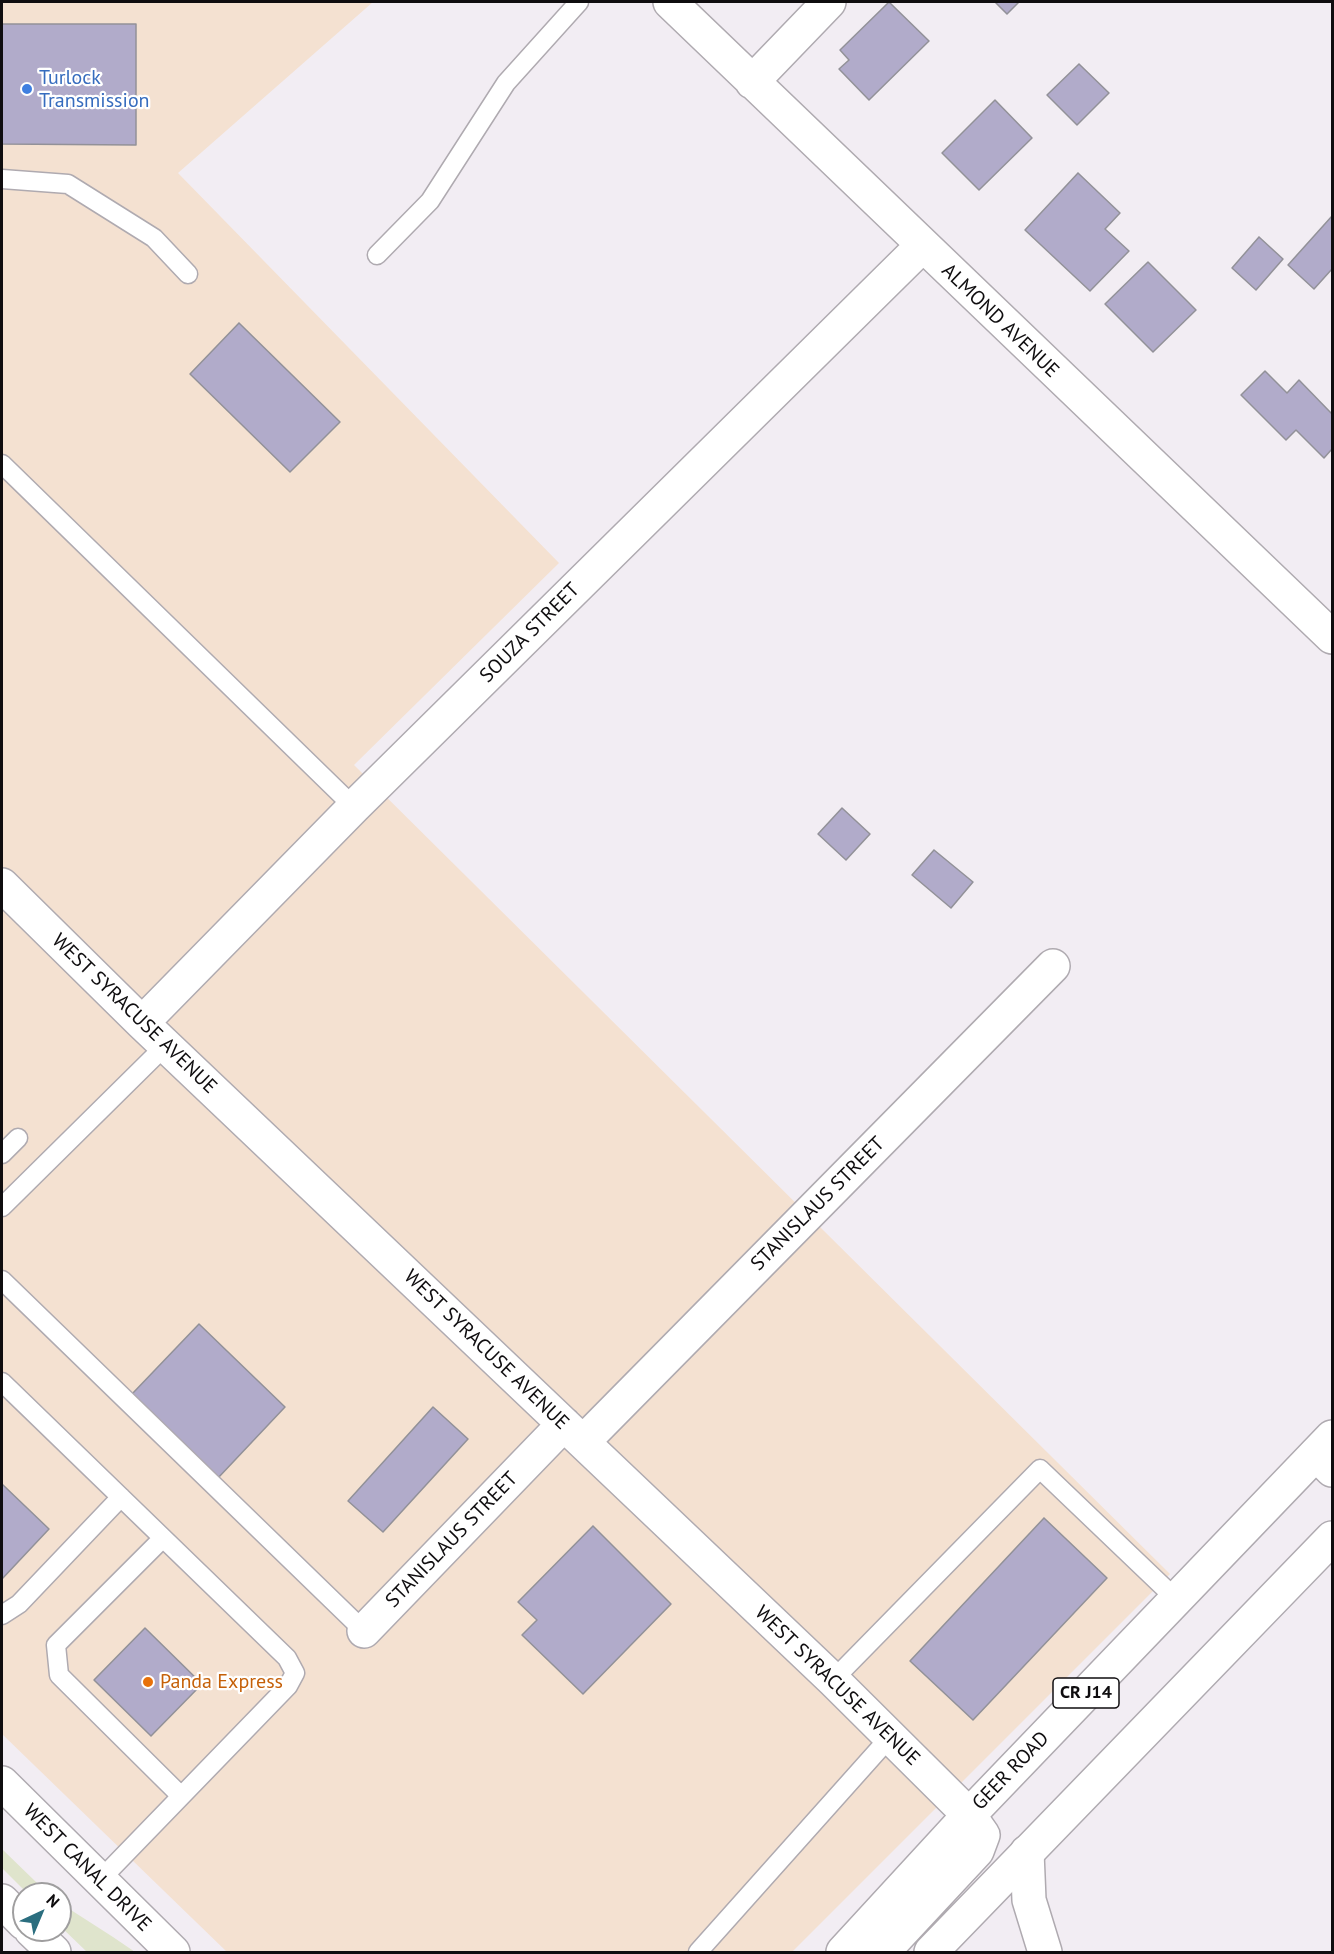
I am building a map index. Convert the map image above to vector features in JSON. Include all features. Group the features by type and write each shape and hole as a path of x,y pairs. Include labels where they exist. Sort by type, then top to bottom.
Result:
{"street":[{"name":"ALMOND AVENUE","path":"670,2 1332,637"},
{"path":"752,82 829,2"},
{"name":"SOUZA STREET","path":"142,1023 354,807 922,246"},
{"name":"WEST SYRACUSE AVENUE","path":"2,885 142,1023 833,1680 969,1815"},
{"name":"STANISLAUS STREET","path":"364,1631 574,1433 1053,966"},
{"name":"GEER ROAD","path":"843,1953 969,1815 1176,1599 1327,1453"},
{"path":"932,1953 1332,1538"},
{"name":"WEST CANAL DRIVE","path":"2,1783 173,1953"},
{"path":"883,1953 977,1851 982,1835 969,1815"},
{"path":"1027,1852 1029,1900 1045,1953"},
{"path":"43,1942 54,1953"}],"lane":[{"path":"377,255 430,201 506,83 579,2"},
{"path":"2,179 68,183 154,238 188,274"},
{"path":"2,464 354,807"},
{"path":"2,1207 166,1045"},
{"path":"2,1155 18,1138"},
{"path":"2,1280 364,1631"},
{"path":"2,1382 287,1658 295,1673 288,1686 100,1880"},
{"path":"833,1680 1040,1469 1176,1599"},
{"path":"2,1615 19,1604 121,1497"},
{"path":"163,1538 56,1645 59,1675 181,1796"},
{"path":"698,1953 890,1737"}],"shaded area":[{"path":"2,2 373,2 178,173 559,563 354,765 1170,1574 792,1952 227,1952 2,1734"}],"green space":[{"path":"2,1849 36,1882 16,1882 2,1868"},
{"path":"72,1911 135,1952 87,1952 72,1938"}],"building":[{"path":"889,2 929,41 869,100 839,69 849,60 840,50"},
{"path":"995,2 1019,2 1007,14"},
{"path":"2,24 136,24 136,145 2,144"},
{"path":"1079,64 1109,93 1077,125 1047,95"},
{"path":"995,100 1032,138 979,190 942,153"},
{"path":"1078,173 1120,213 1105,229 1129,251 1090,291 1025,230"},
{"path":"1332,216 1332,269 1314,289 1288,265"},
{"path":"1259,237 1283,259 1256,290 1232,268"},
{"path":"1148,262 1196,310 1153,352 1105,304"},
{"path":"239,323 340,422 290,472 190,374"},
{"path":"1265,371 1287,393 1299,380 1332,414 1332,449 1324,458 1296,430 1286,440 1241,395"},
{"path":"842,808 870,834 846,860 818,834"},
{"path":"934,850 973,882 951,908 912,875"},
{"path":"199,1324 285,1407 218,1478 132,1394"},
{"path":"433,1407 468,1439 383,1532 348,1501"},
{"path":"2,1484 49,1529 2,1579"},
{"path":"1044,1518 1107,1578 973,1720 910,1661"},
{"path":"593,1526 671,1604 583,1694 522,1635 537,1620 518,1602"},
{"name":"Panda Express","path":"145,1628 202,1684 151,1736 94,1680"}],"place":[{"name":"Turlock Transmission","path":"27,89"},
{"name":"Panda Express","path":"148,1682"}]}
